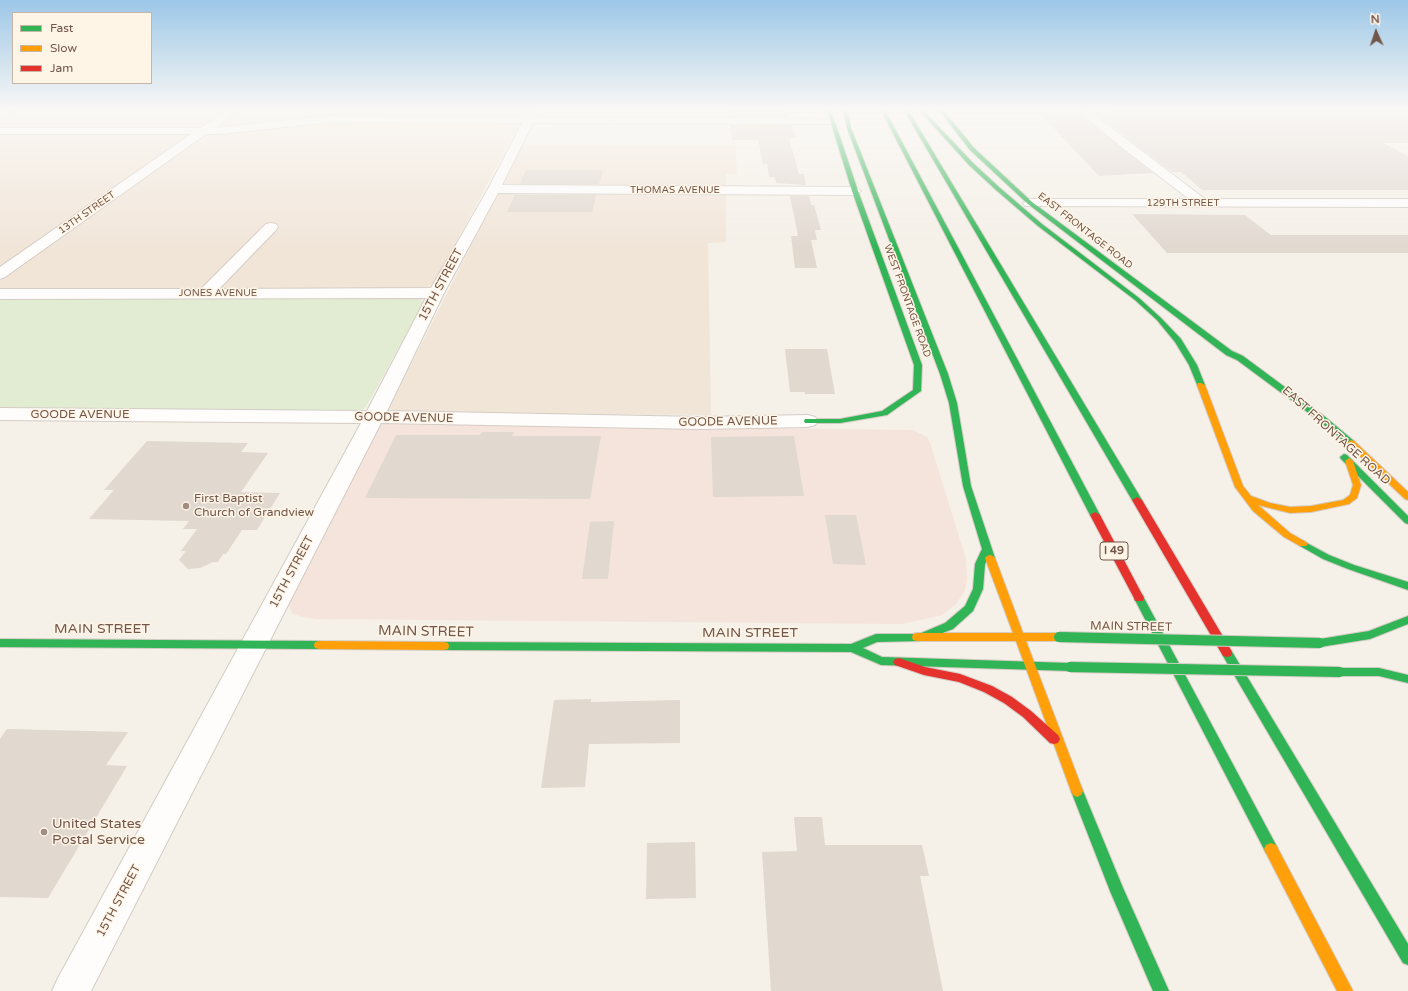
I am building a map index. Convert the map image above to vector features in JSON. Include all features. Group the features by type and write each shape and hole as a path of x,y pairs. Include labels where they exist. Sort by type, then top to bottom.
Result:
{"main road":[{"name":"WEST FRONTAGE ROAD","path":"808,421 840,421 884,413 917,391 918,365 845,156"},
{"path":"860,156 946,381 953,403 972,508 1029,666 1117,891 1161,991"},
{"name":"I 49","path":"906,156 1345,991"},
{"path":"933,156 1408,958"},
{"path":"964,156 998,189 1040,225 1137,299 1159,319 1178,341 1193,365 1239,487 1247,498 1271,522 1306,546 1351,567 1408,586"},
{"name":"EAST FRONTAGE ROAD","path":"980,156 1030,203 1229,354 1240,358 1321,418 1354,446 1408,497"},
{"name":"EAST FRONTAGE ROAD","path":"1229,354 1232,360 1274,395"},
{"name":"EAST FRONTAGE ROAD","path":"1338,451 1408,521"},
{"path":"1247,498 1268,506 1290,510 1311,509 1346,502 1354,496 1357,485 1349,461"},
{"path":"921,637 949,626 969,608 978,589 980,564 987,549"},
{"path":"1408,621 1408,628"},
{"name":"MAIN STREET","path":"0,642 254,645 852,648 876,638 1059,637 1320,643 1370,635 1408,621"},
{"name":"MAIN STREET","path":"852,648 881,661 1070,667 1379,672 1408,679"},
{"path":"899,662 924,670 960,678 988,689 1008,700 1027,714 1058,742"}],"street":[{"name":"13TH STREET","path":"0,274 168,156"},
{"name":"15TH STREET","path":"71,991 374,418 436,293 511,156"},
{"path":"1140,156 1202,203"},
{"name":"THOMAS AVENUE","path":"494,189 856,191"},
{"name":"129TH STREET","path":"1030,203 1408,203"},
{"path":"206,293 271,227"},
{"name":"JONES AVENUE","path":"0,294 436,293"},
{"name":"GOODE AVENUE","path":"0,414 701,423 808,421"}],"shaded area":[{"path":"0,156 159,156 0,268"},
{"path":"175,156 502,156 435,281 429,287 421,290 0,290 0,281"},
{"path":"516,156 736,156 737,174 726,174 726,242 708,243 711,415 407,413 393,412 389,408"},
{"path":"384,424 913,430 927,437 930,443 966,559 967,578 965,591 956,604 942,615 902,624 317,619 302,617 292,613 287,601 380,426"}],"green space":[{"path":"411,297 424,302 370,400 364,409 353,412 0,409 0,298"}],"building":[{"path":"761,156 794,156 799,174 804,174 806,185 776,183 775,177 769,177 767,164 763,164"},
{"path":"1080,156 1132,156 1153,173 1099,176"},
{"path":"1151,156 1408,156 1408,190 1202,190 1181,172 1172,172"},
{"path":"526,170 603,170 599,184 520,184"},
{"path":"515,195 596,195 592,212 507,212"},
{"path":"790,196 809,196 811,205 814,205 821,230 815,230 817,240 811,240 817,268 795,268 791,236 798,236"},
{"path":"1132,214 1245,215 1271,235 1408,235 1408,253 1167,253"},
{"path":"785,349 827,349 835,394 805,394 805,392 790,392"},
{"path":"482,432 514,432 512,436 601,436 590,499 365,498 396,435 480,435"},
{"path":"794,436 804,496 713,497 711,437"},
{"name":"First Baptist Church of Grandview","path":"147,441 248,443 241,452 268,453 241,492 280,493 257,530 242,530 226,554 223,554 218,562 213,562 200,568 188,569 179,560 186,551 181,551 197,529 183,529 189,521 89,519 114,490 104,490"},
{"path":"825,515 856,515 866,565 833,564"},
{"path":"614,521 608,579 582,579 590,522"},
{"path":"591,699 591,702 680,700 680,743 589,744 585,787 541,788 554,700"},
{"name":"United States Postal Service","path":"7,729 128,732 106,765 127,766 48,898 0,897 0,739"},
{"path":"794,817 822,817 825,845 922,845 929,876 920,876 943,991 771,991 762,852 797,851"},
{"path":"695,842 696,898 646,899 647,843"}],"traffic: fast":[{"path":"808,421 840,421 884,413 917,391 918,365 844,156"},
{"path":"860,156 944,374 953,403 967,486 990,558"},
{"path":"907,156 1095,515"},
{"path":"933,156 1137,500"},
{"path":"964,156 998,189 1040,225 1137,299 1159,319 1178,341 1193,365 1201,385"},
{"path":"980,156 1030,203 1229,353 1240,358 1321,418 1351,443"},
{"path":"1344,457 1408,521"},
{"path":"1303,544 1326,557 1408,586"},
{"path":"921,637 949,626 969,608 978,589 980,564 987,549"},
{"path":"1139,598 1271,849"},
{"path":"1320,643 1370,635 1408,620"},
{"path":"444,646 852,648 876,638 917,637"},
{"path":"1059,637 1320,643"},
{"path":"0,643 319,645"},
{"path":"852,648 881,661 1070,667"},
{"path":"1227,653 1408,958"},
{"path":"1070,667 1340,672"},
{"path":"1340,672 1379,672 1408,679"},
{"path":"1077,791 1117,891 1161,991"}],"traffic: slow":[{"path":"1201,385 1239,487 1256,509 1287,535 1303,544"},
{"path":"1351,443 1408,497"},
{"path":"1250,499 1268,506 1290,510 1311,509 1346,502 1354,496 1357,485 1349,461"},
{"path":"990,558 1077,791"},
{"path":"917,637 1059,637"},
{"path":"319,645 444,646"},
{"path":"1271,849 1345,991"}],"traffic: jam":[{"path":"1137,500 1227,653"},
{"path":"1095,515 1139,598"},
{"path":"899,662 924,671 960,678 988,689 1008,700 1027,714 1054,739"}],"place":[{"name":"First Baptist Church of Grandview","path":"186,506"},
{"name":"United States Postal Service","path":"44,832"}]}
